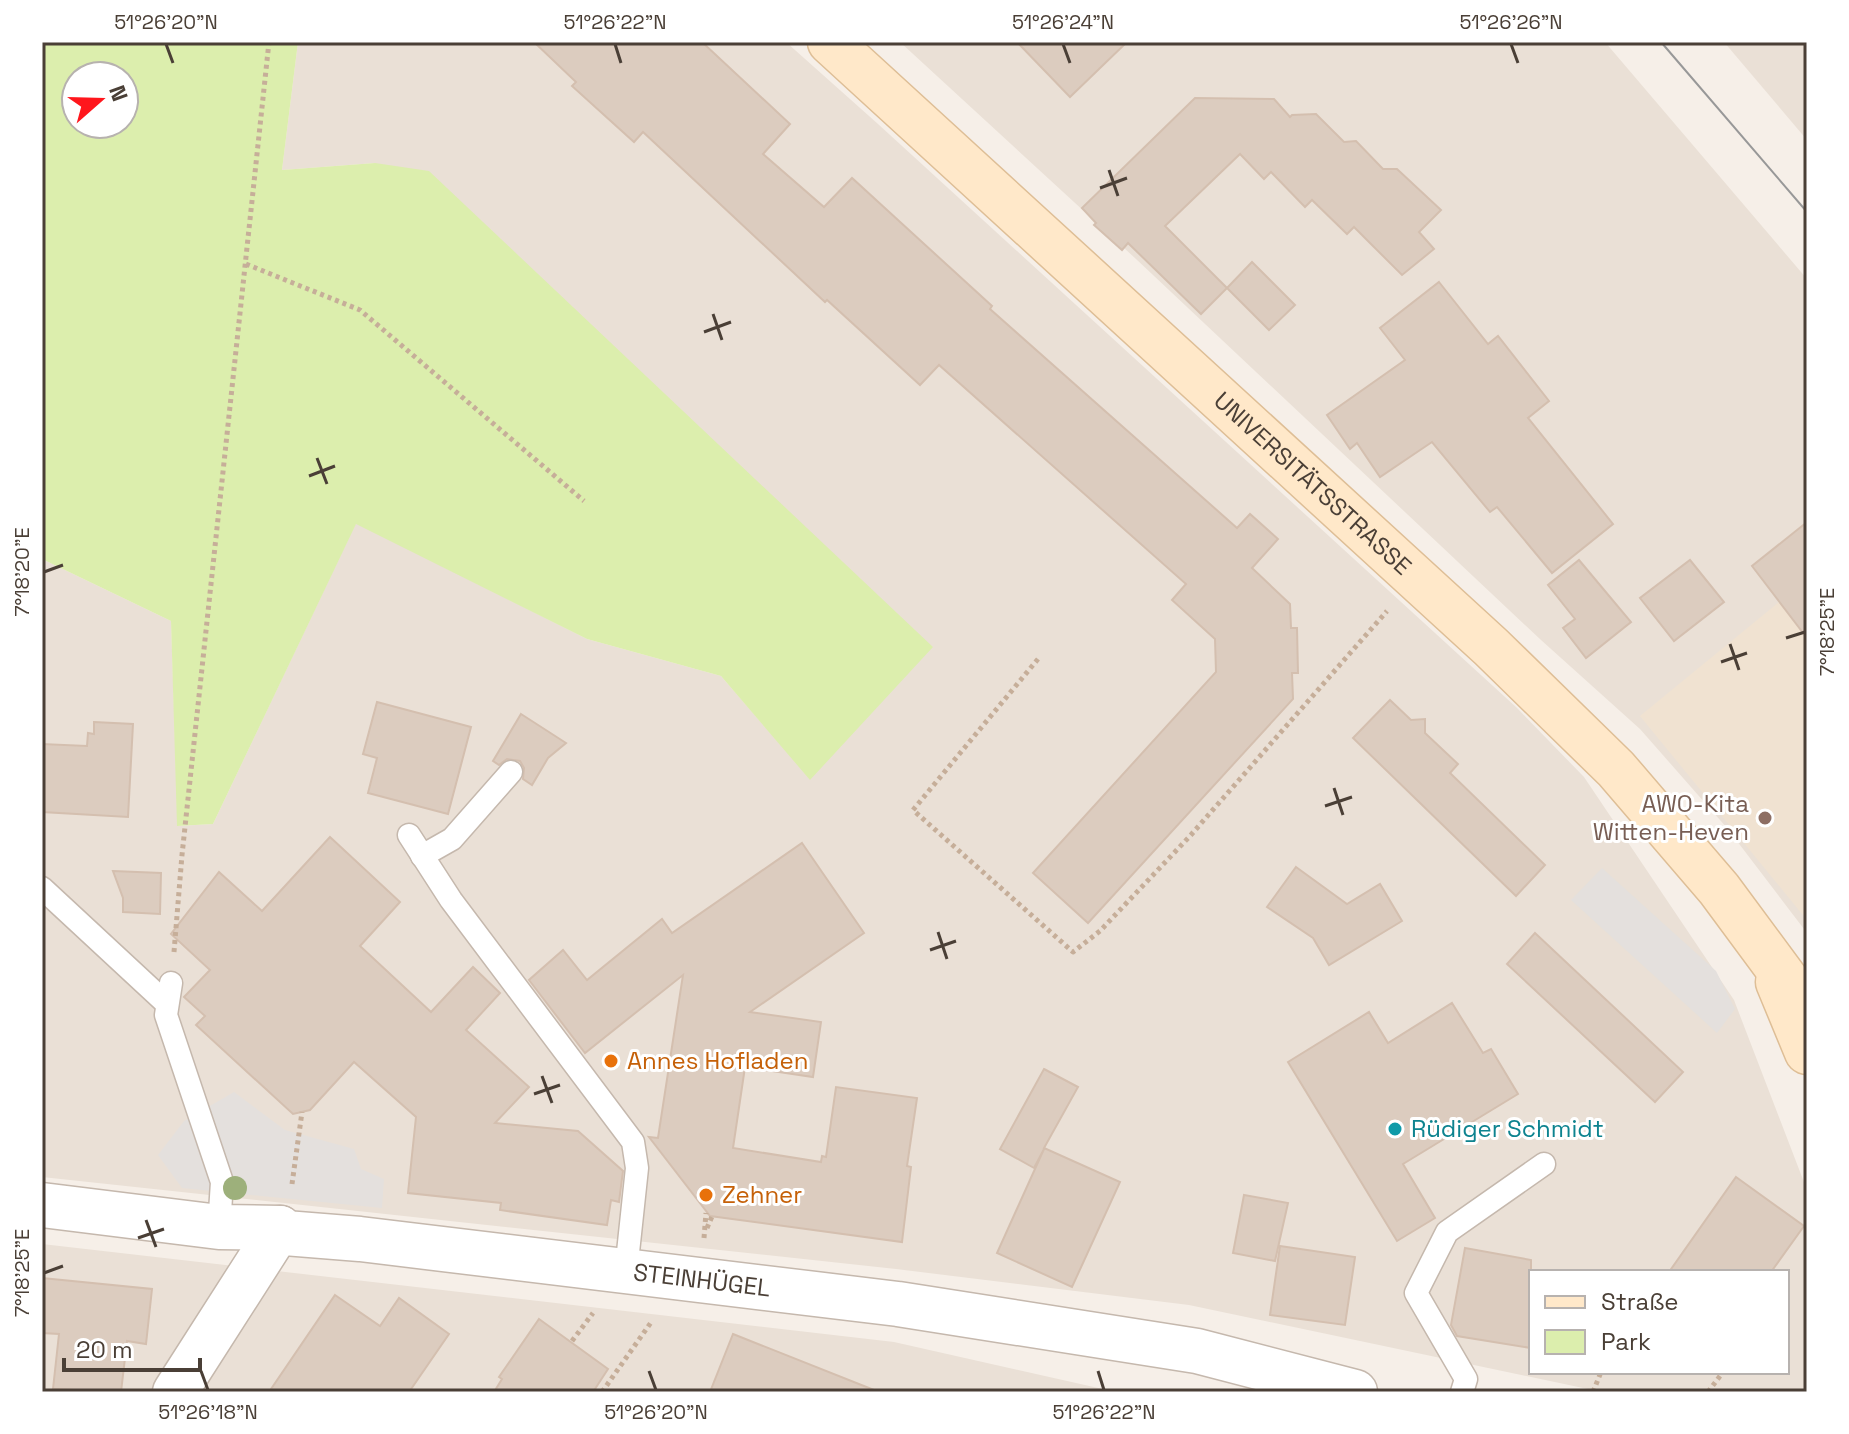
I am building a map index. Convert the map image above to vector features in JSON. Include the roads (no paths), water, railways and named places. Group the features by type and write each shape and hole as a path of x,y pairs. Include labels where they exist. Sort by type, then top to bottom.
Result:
{"street":[{"name":"UNIVERSITÄTSSTRASSE","path":"830,42 1491,647 1616,769 1719,889 1807,1008"},
{"name":"UNIVERSITÄTSSTRASSE","path":"1767,953 1807,1052"},
{"name":"STEINHÜGEL","path":"42,1205 219,1227 360,1239 898,1304 1197,1351 1355,1392"},
{"path":"175,1392 282,1231"}],"lane":[{"path":"422,856 452,839 511,772"},
{"path":"409,835 494,959 633,1142 637,1168 626,1271"},
{"path":"42,888 169,993 166,1015 222,1182 219,1227"},
{"path":"1462,1392 1466,1379 1416,1293 1447,1232 1544,1164"}],"tram line":[{"path":"1661,42 1807,212"}],"place":[{"name":"AWO-Kita Witten-Heven","path":"1765,818"},
{"name":"Annes Hofladen","path":"611,1061"},
{"name":"Rüdiger Schmidt","path":"1395,1129"},
{"name":"Zehner","path":"706,1195"}]}
